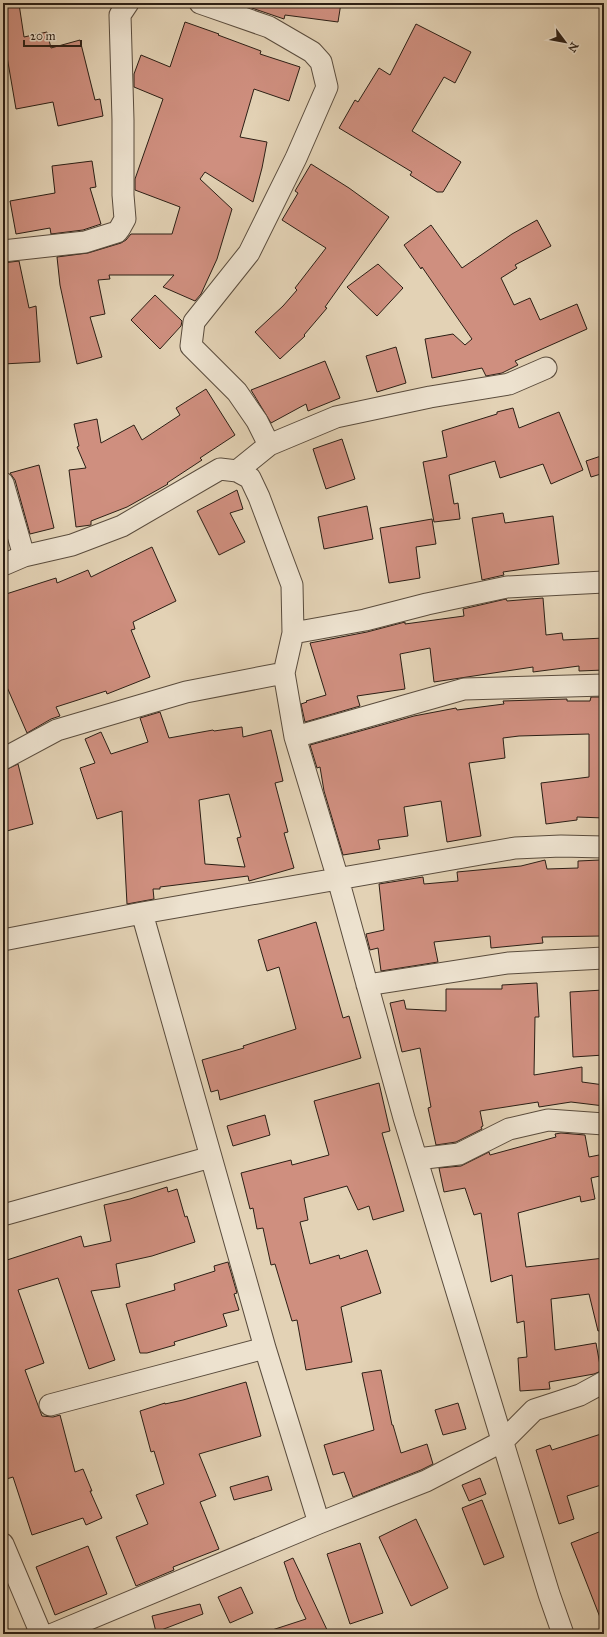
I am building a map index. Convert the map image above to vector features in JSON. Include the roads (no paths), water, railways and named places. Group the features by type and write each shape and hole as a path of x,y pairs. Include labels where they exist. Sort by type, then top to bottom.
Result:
{"street":[{"path":"3,252 85,242 116,232 120,228 125,218 123,195 123,120 120,15 128,3"},
{"path":"200,3 269,27 312,52 321,62 327,87 296,158 249,253 194,322 191,346 237,392 257,422 269,445"},
{"path":"237,471 269,445 336,417 509,384 546,368"},
{"path":"3,565 24,556 72,545 122,526 220,469 237,471 250,478 259,497 292,585 293,633 284,673 296,737 338,879 417,1159 549,1594 563,1634"},
{"path":"3,484 24,556"},
{"path":"293,633 365,620 427,604 507,587 604,582"},
{"path":"3,759 57,730 186,692 284,673"},
{"path":"296,737 464,689 604,685"},
{"path":"3,940 515,848 561,846 604,847"},
{"path":"142,914 265,1348 319,1523"},
{"path":"367,985 508,963 604,958"},
{"path":"417,1159 459,1154 509,1129 548,1120 604,1124"},
{"path":"3,1215 211,1157"},
{"path":"50,1405 265,1348"},
{"path":"53,1634 319,1523 426,1481 503,1441 534,1410 580,1395 604,1382"},
{"path":"3,1544 41,1634"}]}
